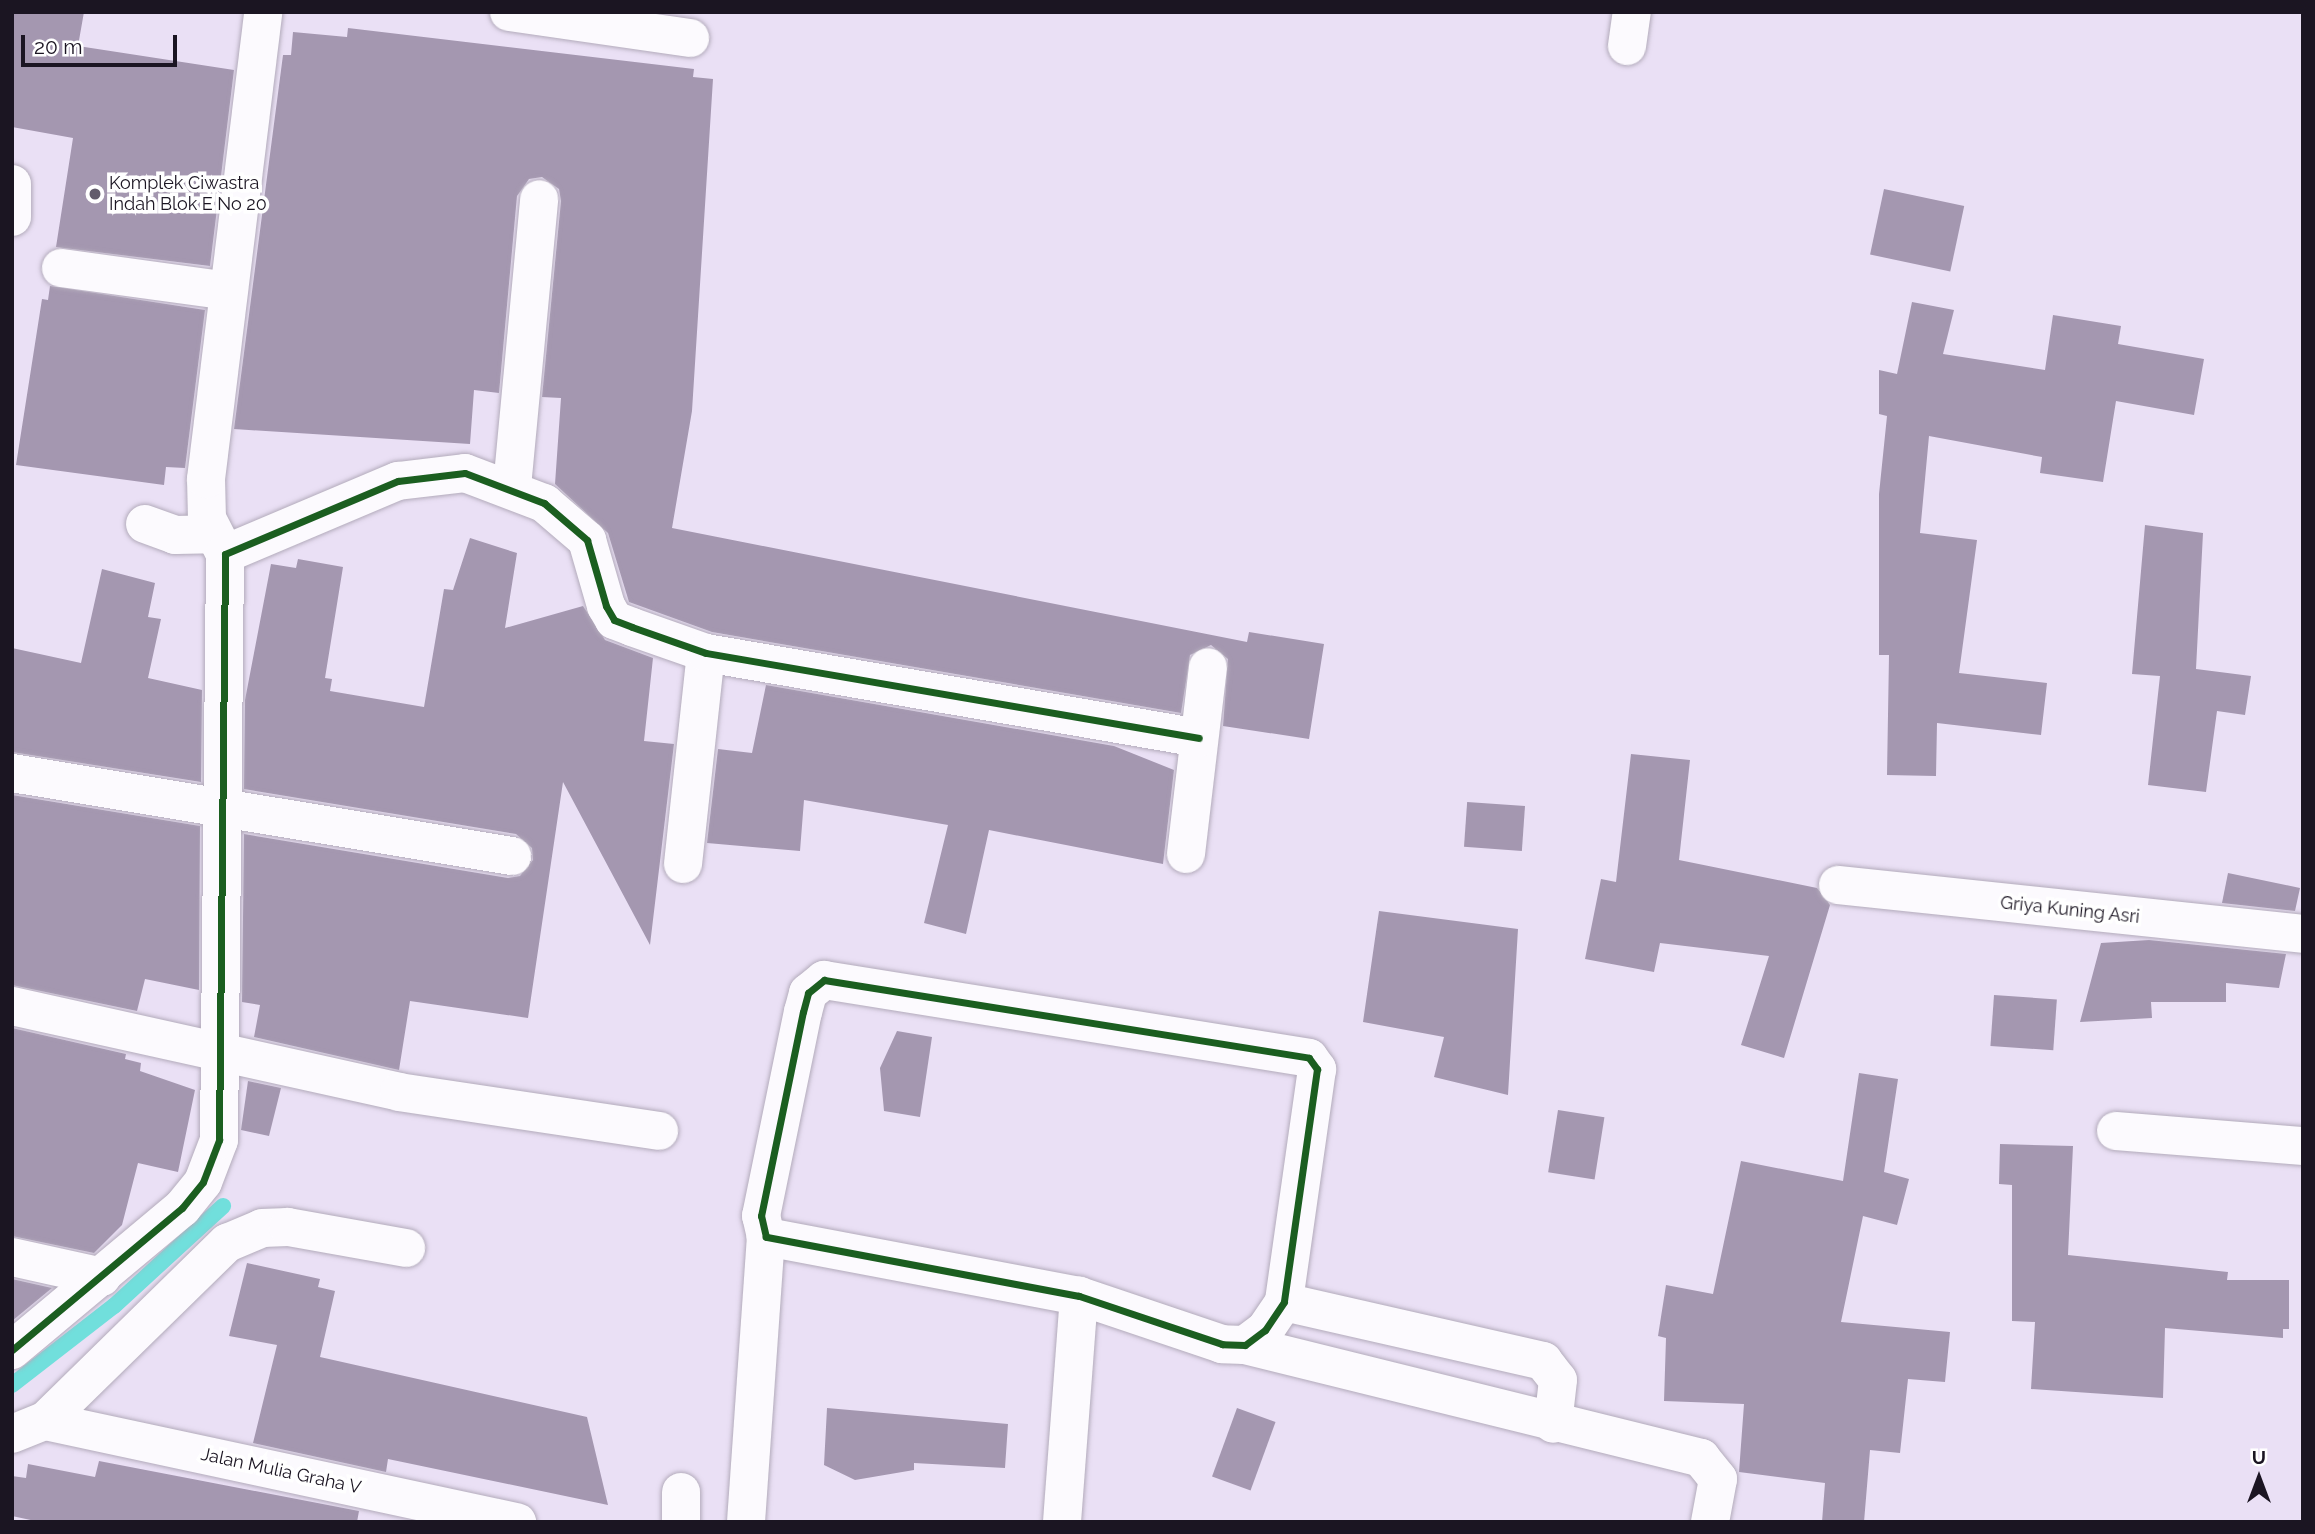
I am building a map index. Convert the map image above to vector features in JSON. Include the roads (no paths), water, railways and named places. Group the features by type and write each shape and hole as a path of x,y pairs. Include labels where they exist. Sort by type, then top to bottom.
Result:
{"street":[{"path":"12,1350 102,1277 203,1182 219,1140 224,1055 225,813 219,544 206,479 263,12"},
{"path":"509,12 690,38"},
{"path":"12,184 12,217"},
{"path":"512,487 539,199"},
{"path":"61,268 228,291"},
{"path":"145,524 175,535 219,544 398,481 465,474 512,487 544,503 587,540 614,620 706,653 1199,738"},
{"path":"683,864 706,653"},
{"path":"1186,854 1208,667"},
{"path":"12,773 225,813 512,856"},
{"name":"Griya Kuning Asri","path":"1838,886 2303,934"},
{"path":"746,1522 766,1237 761,1216 808,993 824,981 1309,1058 1317,1069 1284,1302 1265,1330 1245,1345"},
{"path":"12,1006 399,1092 659,1131"},
{"path":"2116,1131 2303,1146"},
{"path":"28,1427 227,1243 262,1228 288,1227 406,1248"},
{"path":"766,1237 1079,1296 1222,1344 1245,1345 1553,1424 1701,1458 1718,1479 1710,1522"},
{"path":"12,1257 102,1277"},
{"path":"1062,1522 1079,1296"},
{"path":"1284,1302 1543,1360 1558,1380 1553,1424"},
{"name":"Jalan Mulia Graha V","path":"28,1427 517,1522"}],"waterway":[{"path":"12,1385 114,1306 223,1206"}],"place":[{"name":"Komplek Ciwastra Indah Blok E No 20","path":"95,194"}]}
